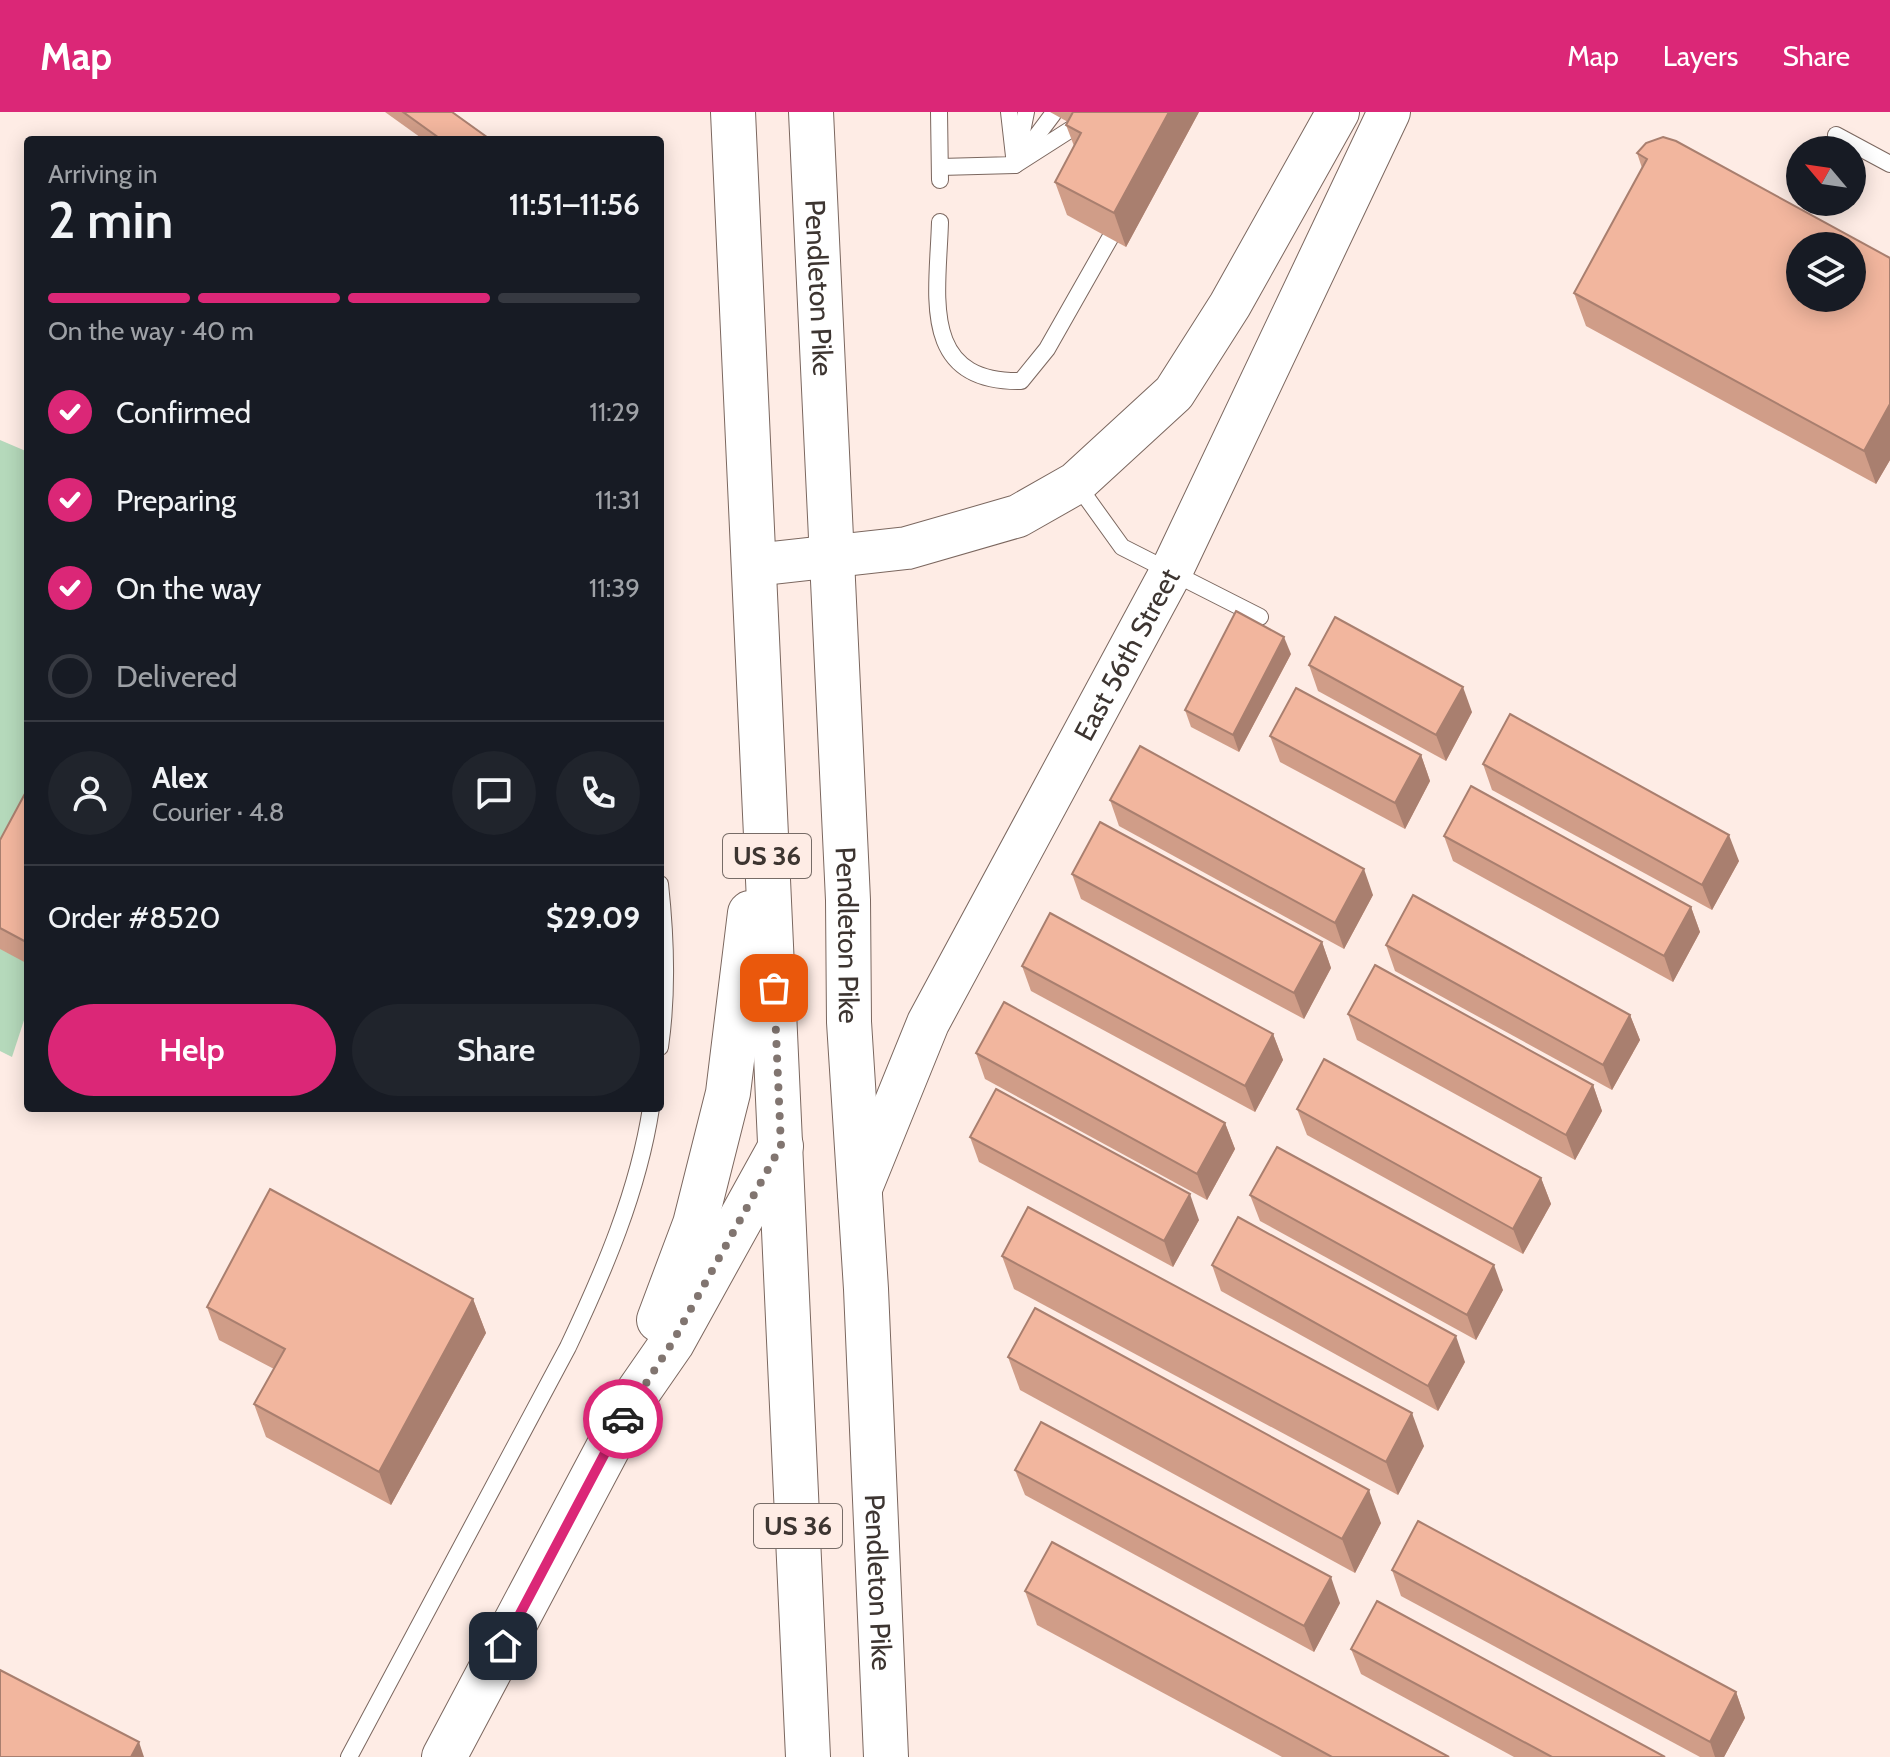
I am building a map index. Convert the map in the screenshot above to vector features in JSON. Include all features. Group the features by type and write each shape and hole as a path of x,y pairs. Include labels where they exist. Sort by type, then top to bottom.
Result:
{"main road":[{"name":"US 36","path":"733,112 808,1757"},
{"name":"Pendleton Pike","path":"811,112 886,1757"},
{"path":"754,565 832,560 907,548 1018,516 1076,483 1174,393 1230,305 1338,112"},
{"name":"East 56th Street","path":"859,1193 928,1023 1171,572 1389,112"},
{"path":"636,1395 649,1342 695,1224 728,1093 764,799"},
{"path":"444,1757 636,1395 672,1343 781,1146"}],"lane":[{"path":"939,112 940,173 1015,165 1076,126"},
{"path":"1009,112 1015,165"},
{"path":"1015,165 1026,112"},
{"path":"1015,165 1053,114"},
{"path":"1836,135 1890,164"},
{"path":"940,222 938,315 946,352 977,375 997,382 1021,381 1047,349 1110,238"},
{"path":"1076,483 1122,547 1260,617"},
{"path":"664,921 667,949 664,1022"},
{"path":"349,1757 568,1347 594,1292 617,1239 650,1112"}],"green space":[{"path":"0,440 24,450 24,1020 12,1057 0,1051"}],"building":[{"path":"403,112 452,112 485,136 436,136"},
{"path":"1073,112 1169,112 1114,213 1055,182 1081,133 1066,125"},
{"path":"1663,137 1676,141 1786,201 1786,216 1813,216 1842,232 1786,232 1786,312 1866,312 1866,245 1890,258 1890,404 1864,451 1574,293 1647,159 1637,153 1646,143"},
{"path":"1236,611 1284,637 1233,735 1185,710"},
{"path":"1335,617 1463,687 1436,735 1309,665"},
{"path":"1296,688 1421,755 1395,803 1270,736"},
{"path":"1510,714 1729,835 1702,885 1483,764"},
{"path":"1140,746 1364,869 1335,923 1110,800"},
{"path":"1471,786 1691,907 1664,956 1444,836"},
{"path":"24,795 24,941 0,928 0,840"},
{"path":"1100,822 1322,942 1294,993 1072,874"},
{"path":"1413,895 1630,1015 1603,1065 1386,945"},
{"path":"1050,913 1273,1034 1245,1086 1022,966"},
{"path":"1375,965 1593,1085 1566,1135 1348,1014"},
{"path":"1004,1002 1225,1123 1197,1174 976,1053"},
{"path":"1324,1059 1541,1178 1513,1229 1297,1109"},
{"path":"996,1089 1190,1194 1164,1241 970,1137"},
{"path":"1277,1147 1494,1265 1467,1315 1250,1195"},
{"path":"270,1189 473,1299 379,1472 254,1404 285,1349 207,1307"},
{"path":"1028,1207 1412,1413 1386,1462 1002,1256"},
{"path":"1238,1217 1456,1336 1428,1386 1212,1265"},
{"path":"1035,1308 1369,1490 1342,1539 1008,1357"},
{"path":"1041,1422 1331,1577 1304,1626 1015,1470"},
{"path":"1418,1521 1736,1692 1710,1742 1392,1570"},
{"path":"1052,1542 1449,1757 1332,1757 1025,1591"},
{"path":"1377,1601 1665,1757 1552,1757 1351,1649"},
{"path":"0,1670 139,1742 131,1757 0,1757"}],"way so far":[{"path":"623,1419 672,1343 781,1146 774,988"}],"route":[{"path":"503,1646 623,1419"}]}
